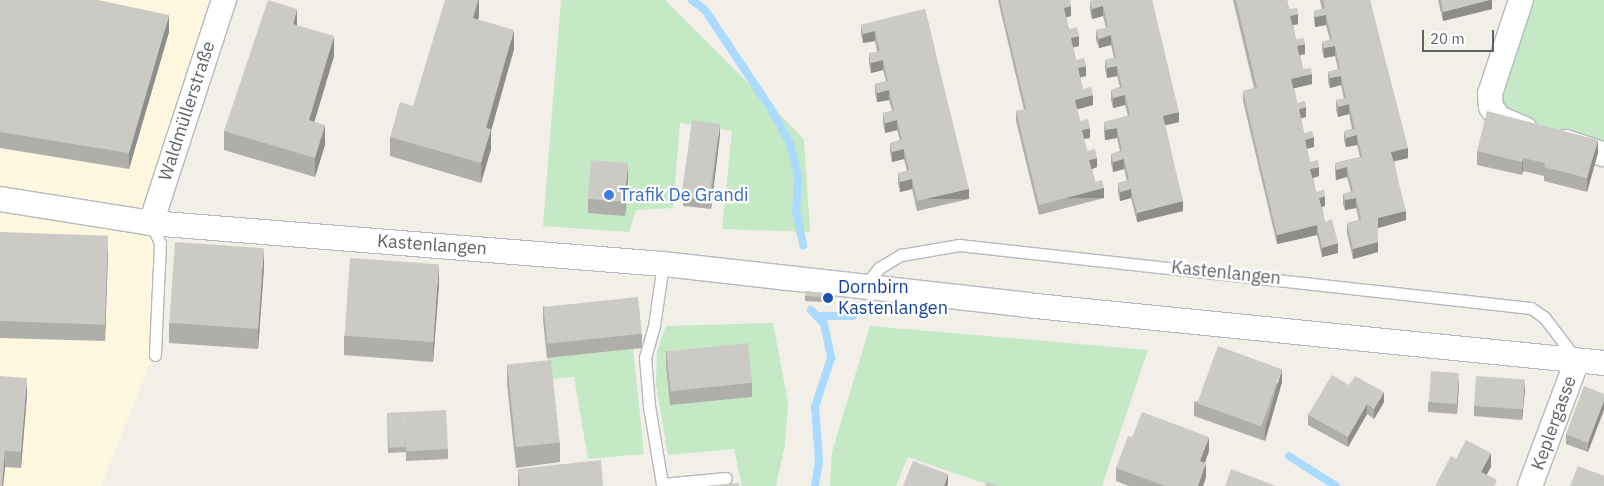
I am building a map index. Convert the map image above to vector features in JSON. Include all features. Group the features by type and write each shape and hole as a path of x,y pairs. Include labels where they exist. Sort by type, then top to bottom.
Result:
{"street":[{"name":"Waldmüllerstraße","path":"151,223 224,0"},
{"path":"1520,0 1490,94 1492,107 1508,123 1604,154"},
{"name":"Kastenlangen","path":"0,198 151,223 663,264 1604,363"},
{"name":"Keplergasse","path":"1530,486 1577,361"}],"lane":[{"path":"151,223 160,243 155,355"},
{"name":"Kastenlangen","path":"864,286 879,268 901,255 959,245 1531,308 1544,317 1577,361"},
{"path":"663,264 654,326 645,357 649,406 662,484 726,478"}],"shaded area":[{"path":"0,0 218,0 155,234 151,361 101,486 0,486"}],"green space":[{"path":"561,0 665,0 804,139 810,232 722,229 732,131 680,123 673,208 636,210 629,232 543,226"},
{"path":"1529,0 1604,0 1604,145 1506,115 1499,105"},
{"path":"773,323 788,403 785,445 776,486 742,486 734,449 668,455 656,384 657,352 666,326"},
{"path":"870,326 1148,350 1102,486 992,486 908,457 896,486 830,486 832,452"},
{"path":"633,349 644,454 588,459 574,377 551,379 547,358"}],"building":[{"path":"0,0 98,0 169,15 129,153 0,132"},
{"path":"268,0 297,9 293,24 334,36 309,120 325,125 315,158 224,131"},
{"path":"445,0 478,0 473,18 514,30 486,128 491,129 481,163 390,137 400,102 413,106"},
{"path":"1000,0 1070,0 1071,6 1064,8 1069,29 1077,27 1079,36 1071,38 1076,60 1084,58 1086,66 1078,68 1083,89 1091,87 1093,95 1075,100 1080,121 1088,119 1090,128 1082,130 1087,151 1095,149 1097,158 1089,160 1095,182 1102,180 1104,188 1039,205 1016,111 1026,109"},
{"path":"1152,0 1179,112 1163,116 1183,201 1137,213 1131,189 1120,192 1118,183 1129,180 1124,159 1113,162 1111,154 1122,151 1117,128 1105,130 1104,122 1130,115 1125,95 1113,98 1111,90 1122,87 1117,66 1107,68 1105,60 1116,57 1111,35 1099,39 1096,30 1108,27 1103,6 1092,9 1090,1"},
{"path":"1236,0 1287,0 1289,9 1297,8 1298,14 1290,16 1296,39 1304,38 1305,44 1297,46 1303,69 1311,68 1312,74 1291,79 1297,103 1305,101 1306,107 1299,109 1304,133 1312,131 1314,137 1305,140 1310,162 1318,160 1319,167 1310,169 1316,192 1324,190 1325,196 1319,198 1325,222 1332,219 1338,243 1322,248 1317,225 1277,235 1243,91 1257,88"},
{"path":"1323,0 1370,0 1408,148 1391,152 1406,211 1378,218 1378,242 1353,249 1347,223 1361,220 1356,198 1345,200 1343,194 1353,191 1347,167 1336,170 1335,163 1362,157 1357,135 1346,138 1344,131 1355,129 1349,104 1338,107 1336,100 1346,98 1341,76 1330,78 1328,72 1340,69 1335,46 1324,48 1322,42 1332,39 1326,15 1315,17 1314,11 1325,8"},
{"path":"1441,0 1490,0 1443,12"},
{"path":"925,9 969,189 917,201 912,179 900,182 898,173 909,170 904,149 892,152 890,143 902,140 897,120 885,123 883,113 894,111 889,90 877,93 875,84 888,81 883,60 871,63 869,53 880,51 875,31 863,34 861,25"},
{"path":"1487,111 1598,140 1587,178 1544,167 1545,163 1523,158 1522,162 1477,151"},
{"path":"692,120 720,124 709,200 681,196"},
{"path":"591,160 628,163 624,202 588,199"},
{"path":"0,232 108,236 105,325 0,321"},
{"path":"175,242 264,248 258,329 169,323"},
{"path":"350,258 439,264 433,342 345,336"},
{"path":"805,291 823,293 822,297 805,296"},
{"path":"638,297 642,334 547,344 544,307"},
{"path":"748,343 752,383 671,391 666,352"},
{"path":"1218,346 1282,369 1261,427 1197,403"},
{"path":"551,360 560,443 516,447 507,365"},
{"path":"1431,371 1459,373 1457,404 1429,402"},
{"path":"1332,375 1349,385 1355,376 1384,392 1374,409 1367,404 1348,437 1308,415"},
{"path":"0,376 27,378 21,452 5,451 2,486 0,486"},
{"path":"1476,376 1525,379 1523,409 1474,406"},
{"path":"1584,386 1604,394 1604,400 1588,443 1566,434"},
{"path":"446,410 448,449 406,451 404,412"},
{"path":"404,412 406,447 389,448 387,413"},
{"path":"1142,412 1209,437 1200,461 1206,463 1198,486 1165,486 1116,468 1128,436 1132,437"},
{"path":"1466,440 1491,453 1481,472 1497,480 1494,486 1435,486 1451,456 1456,459"},
{"path":"601,460 603,486 520,486 518,469"},
{"path":"913,461 948,474 944,486 903,486"},
{"path":"1578,466 1604,476 1604,486 1570,486"},
{"path":"1231,469 1276,486 1225,486"},
{"path":"987,482 998,486 985,486"},
{"path":"739,483 739,486 709,486"}],"waterway":[{"path":"692,0 705,10 771,109 790,143 798,176 796,211 803,245"},
{"path":"811,310 824,324 831,358 815,407 819,461 815,486"},
{"path":"819,316 853,316"},
{"path":"1289,456 1336,486"}],"place":[{"name":"Trafik De Grandi","path":"609,195"},
{"name":"Dornbirn Kastenlangen","path":"828,298"}]}
